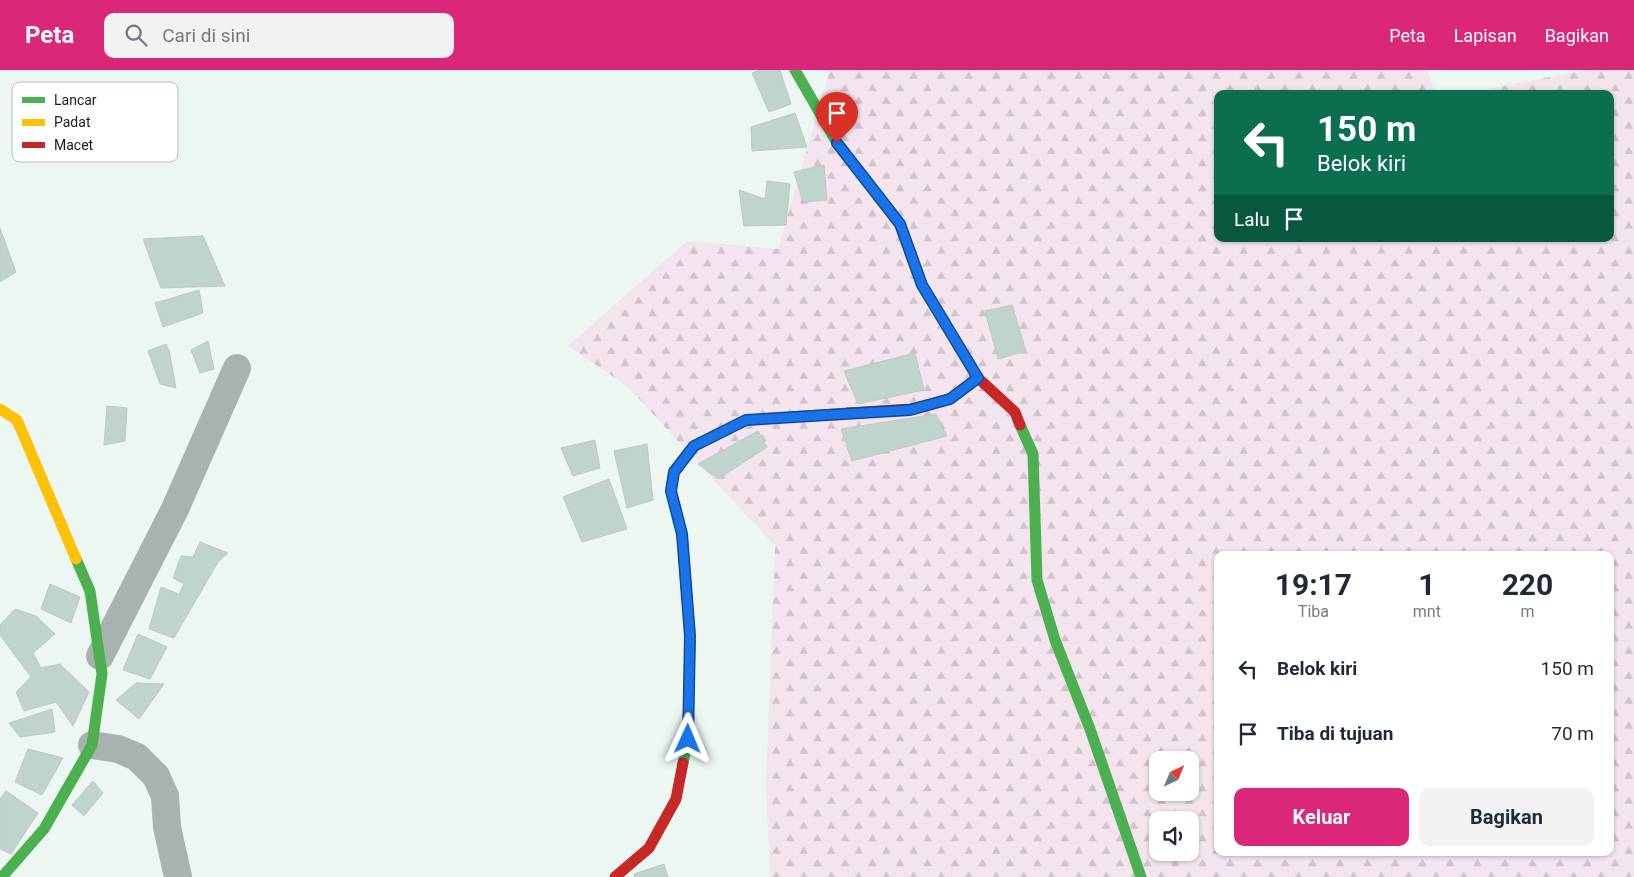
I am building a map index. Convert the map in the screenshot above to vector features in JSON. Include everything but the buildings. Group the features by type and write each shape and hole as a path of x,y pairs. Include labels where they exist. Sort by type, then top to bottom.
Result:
{"street":[{"path":"795,70 837,143 900,224 922,285 978,378 995,391 1015,412 1033,454 1037,580 1055,640 1090,729 1141,877"},
{"path":"100,656 175,509 237,368"},
{"path":"615,877 649,848 676,799 688,739 690,636 682,534 671,491 674,472 694,446 746,420 910,410 950,399 978,378"},
{"path":"0,409 17,420 90,591 102,674 92,745 44,829 2,877"},
{"path":"92,745 118,749 137,757 156,776 165,796 167,827 178,877"}],"green space":[{"path":"830,70 1428,70 1434,90 1214,90 1214,242 1614,242 1614,90 1483,90 1586,70 1634,70 1634,877 770,877 766,785 775,546 627,386 568,346 687,241 778,249"}],"traffic: fast":[{"path":"795,70 837,143 900,224 922,285 978,378"},
{"path":"683,763 688,739 690,636 682,534 671,491 674,471 694,446 746,420 848,413"},
{"path":"1020,425 1033,454 1037,580 1055,640 1090,729 1141,877"},
{"path":"2,877 44,829 92,745 102,674 90,591 76,559"}],"traffic: slow":[{"path":"0,409 17,420 76,559"}],"traffic: jam":[{"path":"848,413 911,409 950,399 978,378 1015,412 1020,425"},
{"path":"615,877 649,848 676,799 683,763"}],"route":[{"path":"688,739 690,636 682,534 671,491 674,472 694,446 746,420 910,410 950,399 978,378 922,285 900,224 837,143"}]}
